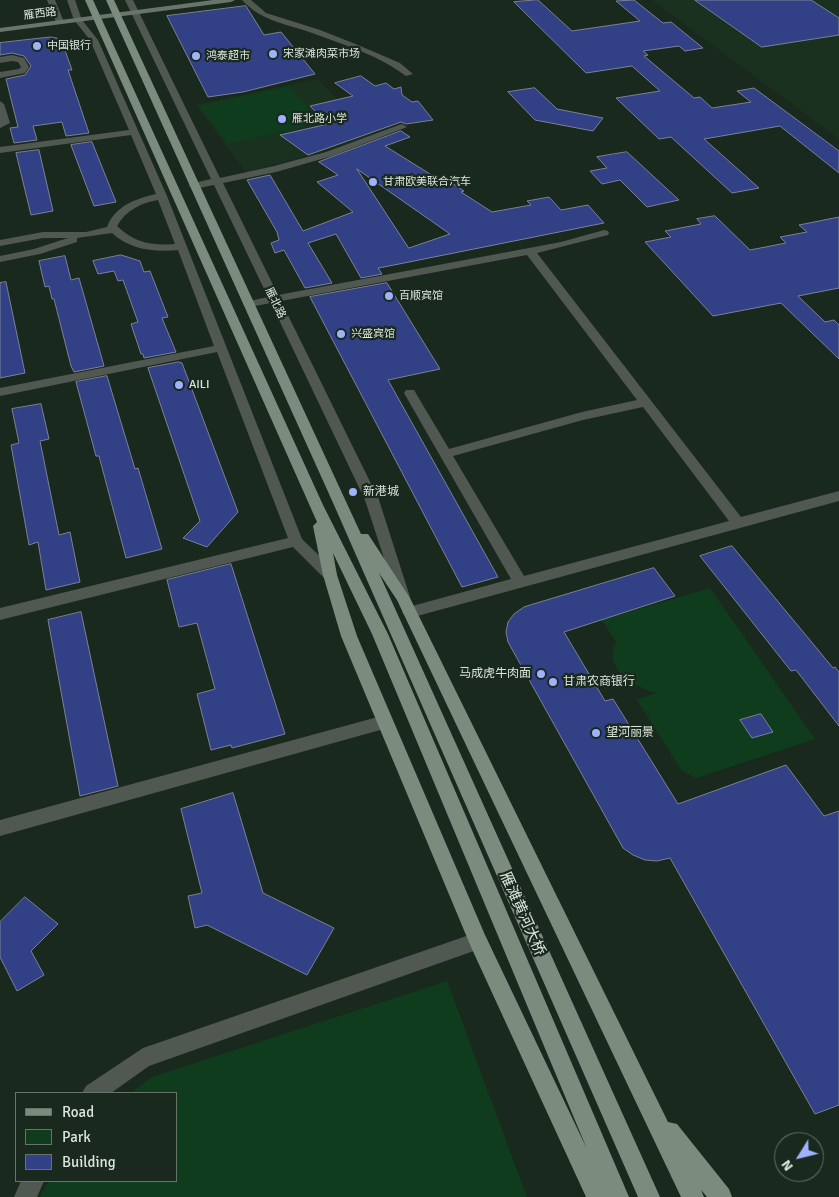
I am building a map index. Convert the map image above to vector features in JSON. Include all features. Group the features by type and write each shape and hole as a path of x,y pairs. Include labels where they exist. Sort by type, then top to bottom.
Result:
{"main road":[{"path":"89,0 316,505 388,632"},
{"name":"雁北路","path":"110,0 341,505"},
{"name":"雁西路","path":"0,30 231,0"},
{"path":"316,505 330,575 349,636 478,941 598,1197"},
{"path":"341,505 388,632"},
{"path":"341,505 407,605 651,1108 692,1197"},
{"name":"雁滩黄河大桥","path":"388,632 618,1197"},
{"name":"雁滩黄河大桥","path":"388,632 649,1197"},
{"path":"651,1108 721,1197"}],"street":[{"path":"52,0 60,22"},
{"path":"71,0 78,20 94,40 162,196 296,541 330,575"},
{"name":"雁北路","path":"129,0 372,500 407,605"},
{"path":"246,0 263,16 318,32 355,46 397,65 409,74"},
{"path":"0,60 12,58 21,60 24,67 22,71 0,75"},
{"path":"0,104 5,124 0,125"},
{"path":"194,186 301,162 402,127"},
{"path":"0,150 134,132"},
{"path":"162,196 133,204 122,211 115,219 112,227 123,238 134,244 156,248 181,247"},
{"path":"0,259 36,252 86,235 114,229"},
{"path":"249,304 562,245 604,233"},
{"path":"0,243 43,235 86,235"},
{"path":"530,250 738,523"},
{"path":"0,392 222,348"},
{"path":"410,393 520,582"},
{"path":"445,454 582,416 644,402"},
{"path":"407,605 520,582 839,496"},
{"path":"0,614 296,541"},
{"path":"0,828 385,722"},
{"path":"94,1092 143,1058 478,941"},
{"path":"26,1197 33,1182"}],"shaded area":[{"path":"652,0 839,0 839,139"},
{"name":"雁北路小学","path":"317,79 373,134 310,155 246,172 196,105"}],"green space":[{"path":"289,86 321,123 228,144 199,106"},
{"path":"710,588 815,739 696,778 682,771 637,700 656,693 630,681 617,668 613,661 616,642 602,620"},
{"path":"447,981 527,1197 39,1197 48,1182 178,1182 178,1092 132,1092 152,1077"}],"building":[{"path":"538,0 572,31 640,21 616,1 634,0 663,23 671,22 703,48 685,51 679,46 643,51 648,55 644,56 694,98 700,97 712,108 751,102 737,91 754,88 839,151 839,173 780,126 704,139 759,188 732,193 671,137 659,139 616,98 660,91 632,66 586,73 514,2"},
{"path":"695,0 811,0 839,18 839,35 762,47"},
{"path":"246,6 264,35 281,32 315,74 243,92 208,97 167,16"},
{"path":"51,37 61,39 72,70 68,70 89,133 66,136 62,122 33,126 37,140 14,143 10,128 18,127 6,79 25,75 31,66 24,56 12,53 0,55 0,43"},
{"path":"361,76 375,86 386,83 394,89 401,87 402,95 412,102 418,101 433,120 406,124 401,122 308,155 280,135 328,124 310,106 353,96 335,83"},
{"path":"535,88 557,109 603,118 593,131 535,120 508,92"},
{"path":"401,131 410,137 385,146 438,179 443,177 464,191 461,192 492,212 531,205 527,201 549,197 561,210 588,205 604,223 378,268 382,274 361,278 336,234 308,243 332,283 305,288 284,250 275,253 271,243 279,240 277,232 247,180 270,175 303,231 353,212 317,182 338,175 319,162","holes":["357,169 450,234 409,248"]},
{"path":"92,142 116,202 94,206 71,145"},
{"path":"39,150 53,211 31,215 16,153"},
{"path":"627,152 679,200 647,207 620,180 602,184 590,171 607,168 597,157"},
{"path":"715,216 750,250 786,243 780,237 807,232 799,225 839,217 839,288 798,296 825,322 834,320 839,325 839,359 781,303 713,316 645,242 671,237 665,231 701,224 697,219"},
{"path":"121,255 140,261 144,272 150,271 168,317 162,318 176,352 144,358 143,354 141,354 131,324 138,322 123,280 118,281 114,271 98,274 93,261"},
{"path":"65,256 71,280 79,278 104,366 74,372 71,366 54,299 52,299 49,286 45,287 39,261"},
{"path":"6,282 25,373 0,378 0,283"},
{"path":"387,283 440,369 388,380 498,577 462,587 310,297"},
{"path":"182,363 238,512 207,547 183,538 200,521 148,368"},
{"path":"107,376 135,469 138,468 162,549 126,558 99,456 96,456 76,382"},
{"path":"41,404 49,439 40,441 59,535 70,532 80,582 46,590 38,542 29,545 11,445 19,443 12,409"},
{"path":"732,546 833,668 835,667 839,672 839,726 796,670 791,671 700,556"},
{"path":"231,564 285,734 232,748 231,745 211,750 197,694 215,689 197,623 179,627 167,580"},
{"path":"654,568 675,596 564,632 605,701 613,699 678,804 786,765 824,816 839,811 839,1105 815,1114 670,858 657,861 645,860 623,848 508,642 506,632 508,622 514,614 524,607"},
{"path":"81,612 118,786 80,796 48,620"},
{"path":"761,714 773,732 752,738 740,720"},
{"path":"233,793 263,893 334,928 307,975 207,925 195,928 188,896 202,893 181,809"},
{"path":"25,897 58,924 31,951 44,975 17,991 0,957 0,922"}],"place":[{"name":"中国银行","path":"37,46"},
{"name":"宋家滩肉菜市场","path":"273,54"},
{"name":"鸿泰超市","path":"196,56"},
{"name":"雁北路小学","path":"282,119"},
{"name":"甘肃欧美联合汽车","path":"373,182"},
{"name":"百顺宾馆","path":"389,296"},
{"name":"兴盛宾馆","path":"341,334"},
{"name":"AILI","path":"179,385"},
{"name":"新港城","path":"353,492"},
{"name":"马成虎牛肉面","path":"541,674"},
{"name":"甘肃农商银行","path":"553,682"},
{"name":"望河丽景","path":"596,733"}]}
